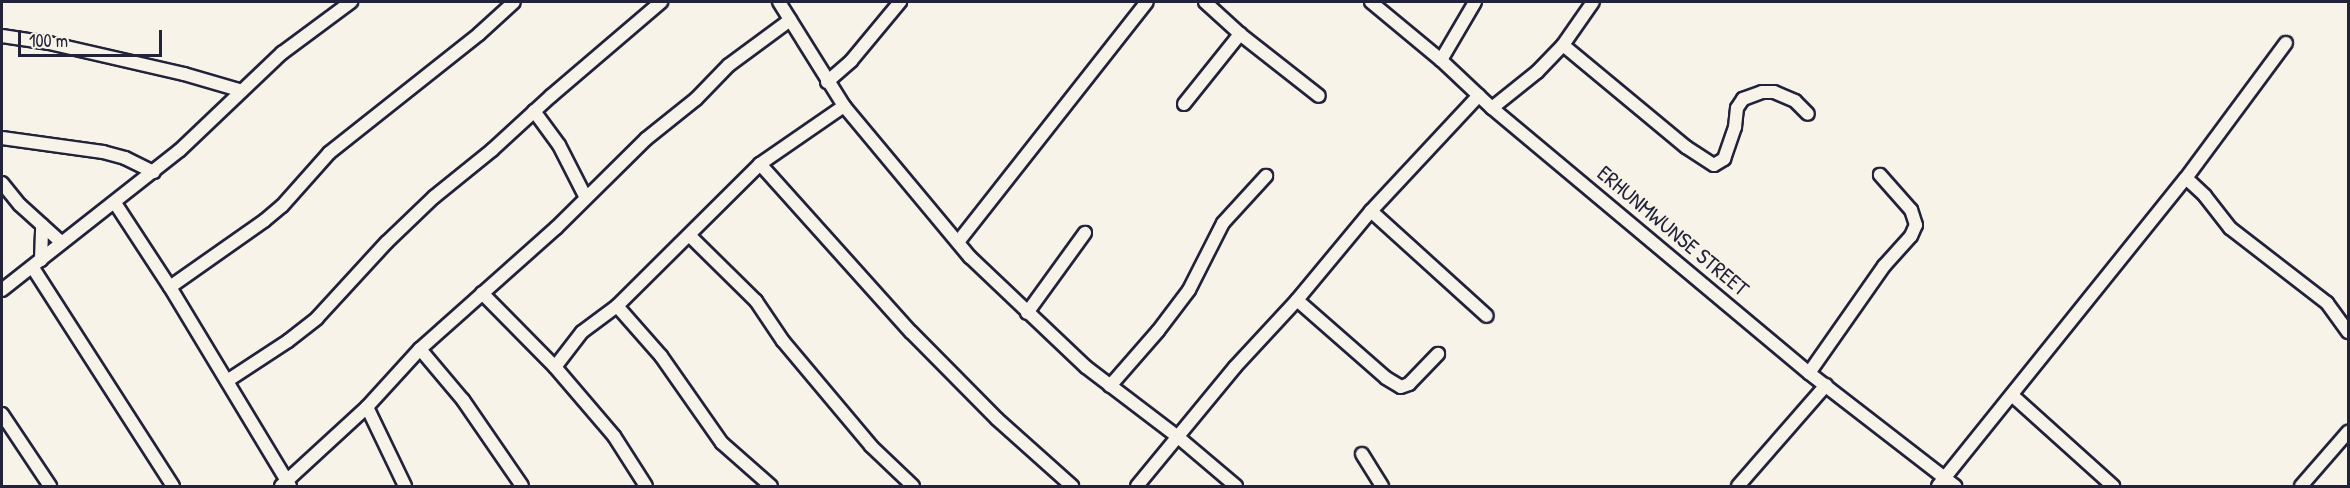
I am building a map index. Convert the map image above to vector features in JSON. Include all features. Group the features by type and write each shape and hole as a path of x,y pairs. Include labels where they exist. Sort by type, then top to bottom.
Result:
{"street":[{"path":"2,290 154,172 282,53 351,2"},
{"path":"170,288 273,214 329,153 478,34 514,2"},
{"path":"227,381 288,341 317,318 387,242 434,197 492,150 534,111 662,2"},
{"path":"779,2 844,106 958,242 1026,313 1110,386 1178,437 1236,486"},
{"path":"827,82 851,61 900,2"},
{"path":"958,242 1147,2"},
{"path":"1205,2 1240,34 1319,96"},
{"name":"ERHUNMWUNSE STREET","path":"1371,2 1441,60 1492,108 1809,373 1946,484"},
{"path":"1441,60 1475,2"},
{"path":"1492,108 1537,72 1563,45 1593,2"},
{"path":"115,203 227,381 286,485 367,407 420,349 586,198 646,139 696,99 717,74 790,20"},
{"path":"1184,104 1240,34"},
{"path":"2,36 49,43 161,69 242,91"},
{"path":"1946,484 2186,178 2286,43"},
{"path":"1563,45 1686,147 1714,165 1724,159 1735,127 1737,108 1743,99 1762,92 1774,92 1795,101 1808,114"},
{"path":"1137,486 1235,367 1296,300 1371,211 1479,95"},
{"path":"555,367 582,332 617,306 690,236 717,204 760,164 844,106"},
{"path":"534,111 559,145 586,198"},
{"path":"2,138 103,152 125,158 154,172"},
{"path":"760,164 911,332 997,419 1072,486"},
{"path":"1809,373 1884,266 1911,236 1916,225 1911,210 1880,175"},
{"path":"1110,386 1158,331 1189,290 1223,223 1266,176"},
{"path":"2186,178 2205,196 2230,228 2327,303 2349,332"},
{"path":"2,183 61,242"},
{"path":"1371,211 1487,316"},
{"path":"42,225 37,264 172,486"},
{"path":"1026,313 1085,233"},
{"path":"690,236 717,260 756,301 783,341 871,446 913,486"},
{"path":"482,293 555,367 614,436 646,486"},
{"path":"1296,300 1386,378 1401,387 1409,384 1438,354"},
{"path":"617,306 661,356 722,443 771,486"},
{"path":"420,349 463,400 522,486"},
{"path":"1738,486 1826,385"},
{"path":"2013,396 2113,486"},
{"path":"367,407 405,486"},
{"path":"2,414 50,486"},
{"path":"2301,486 2349,432"},
{"path":"1362,454 1382,486"}]}
